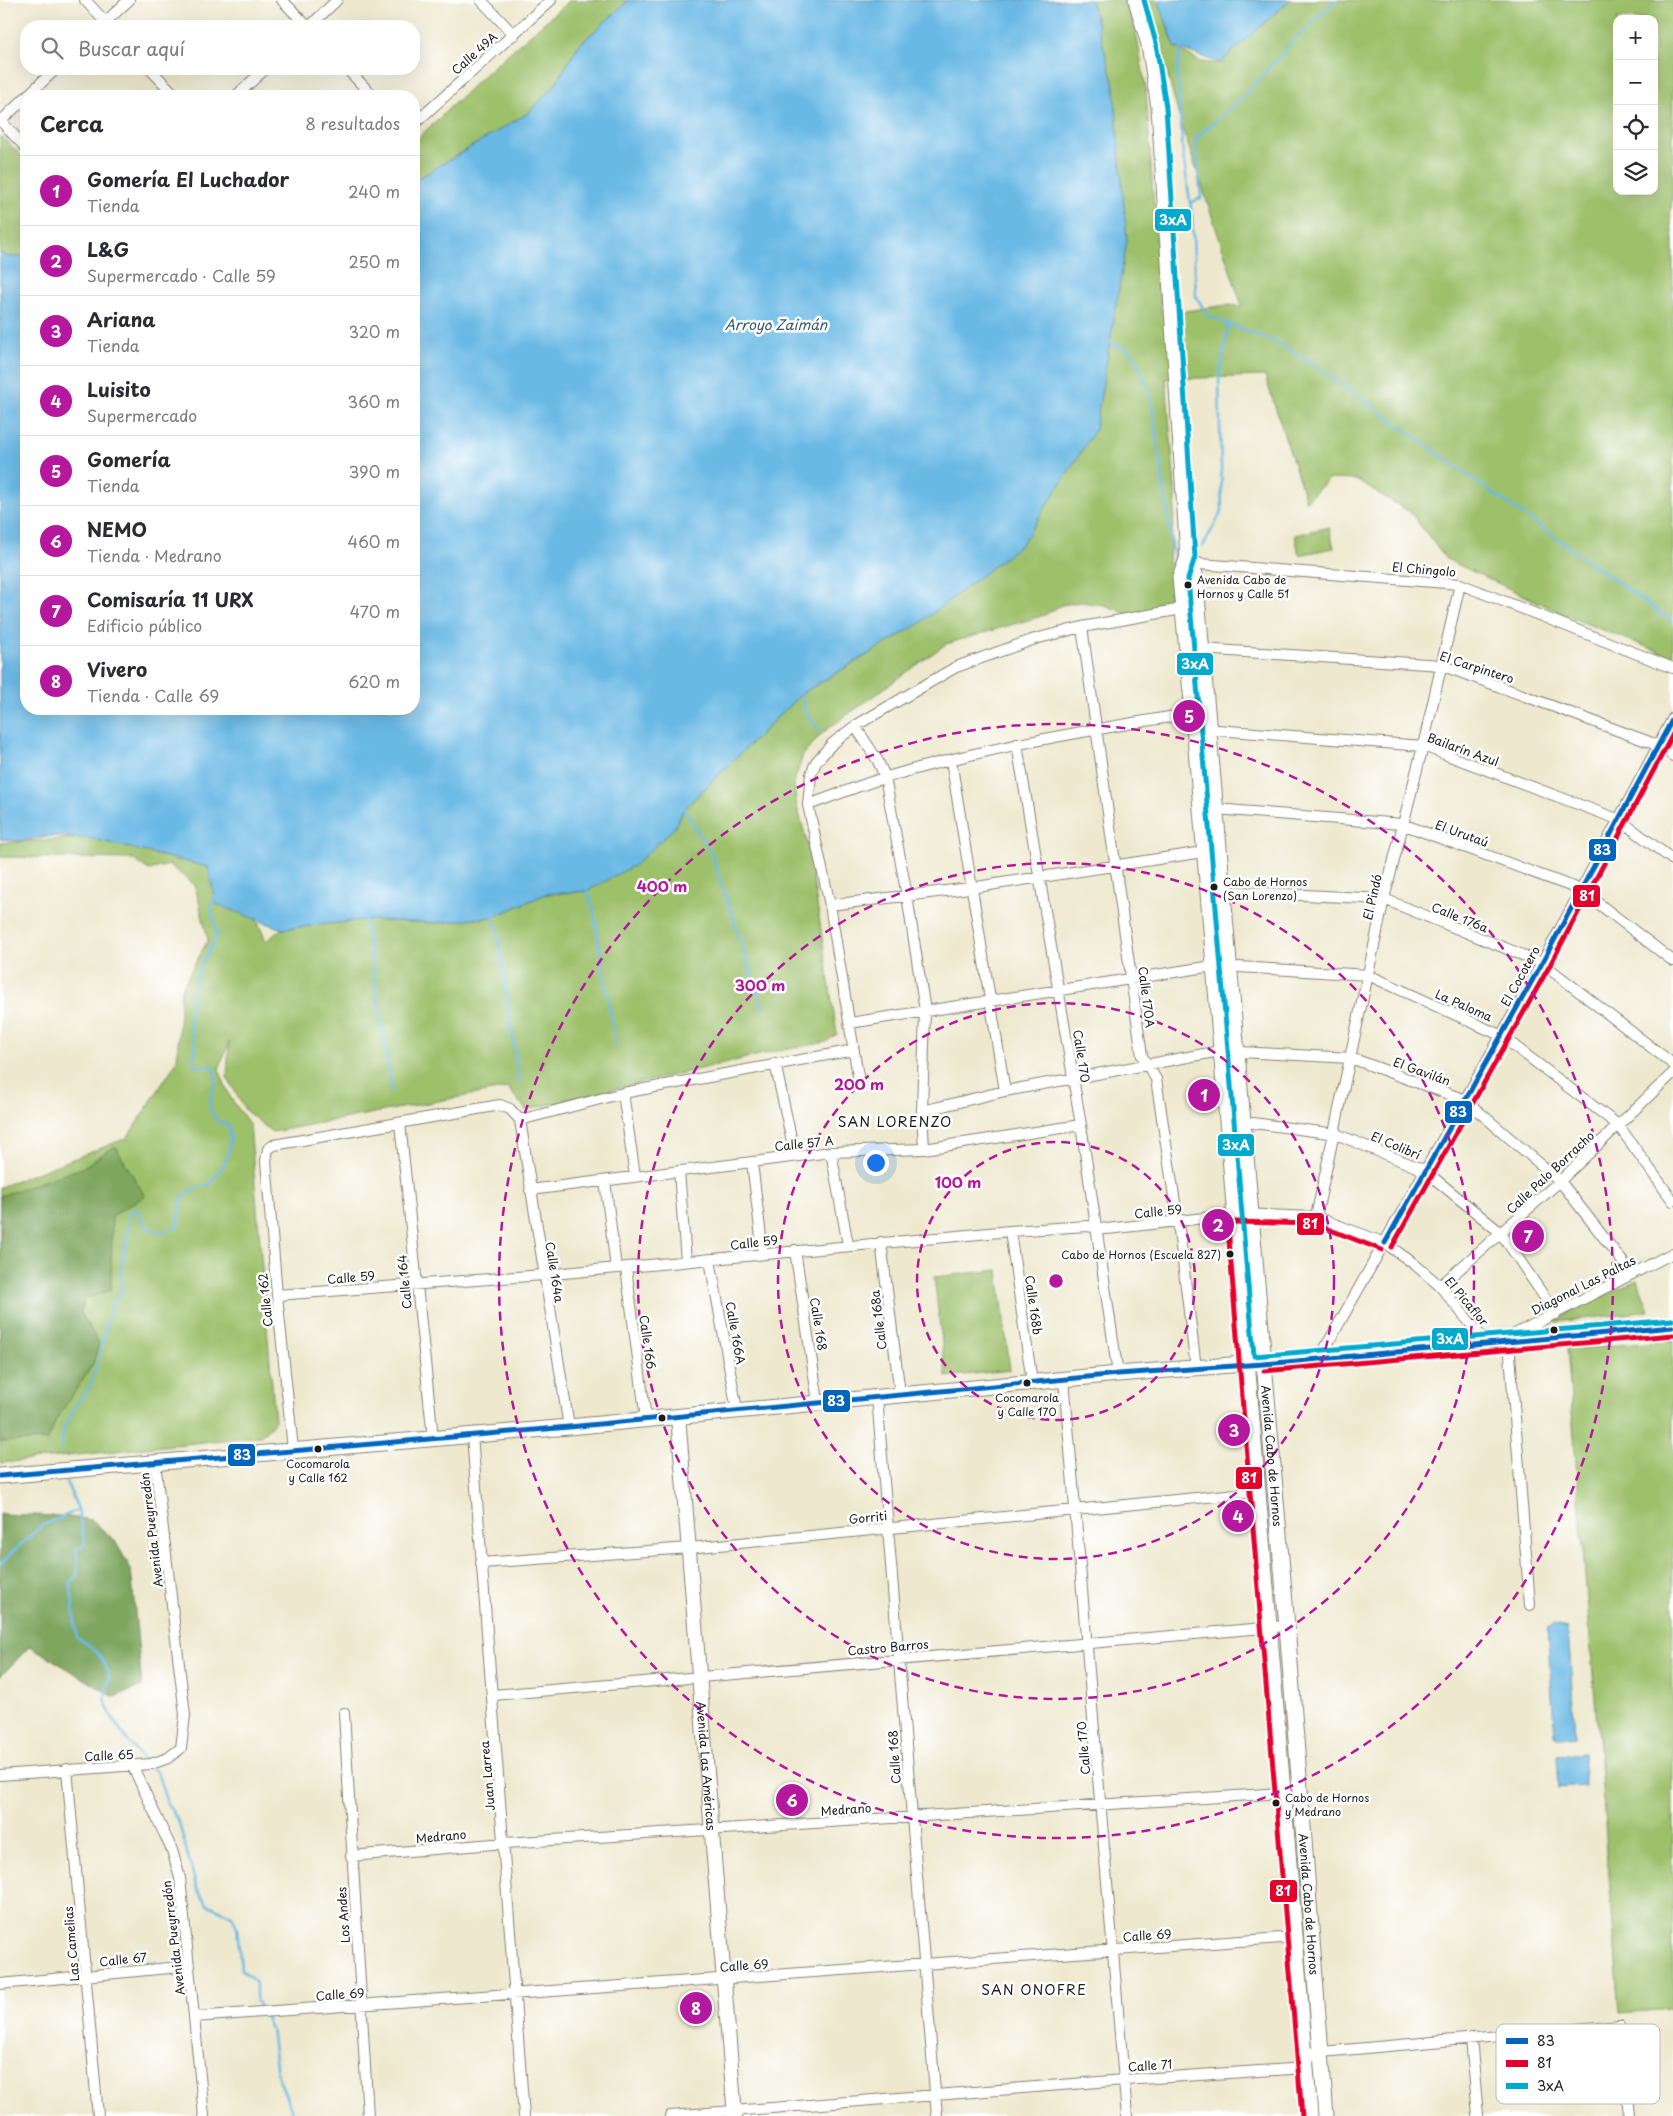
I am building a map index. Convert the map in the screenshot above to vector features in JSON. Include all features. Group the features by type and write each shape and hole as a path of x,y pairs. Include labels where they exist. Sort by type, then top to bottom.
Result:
{"main road":[{"name":"Avenida Cabo de Hornos","path":"1136,0 1150,44 1159,107 1188,557 1195,574 1209,729 1221,891 1237,1052 1287,1626 1326,2116"},
{"name":"Avenida Cabo de Hornos","path":"1188,557 1180,578 1182,609 1310,2116"},
{"path":"0,1476 293,1449 569,1427 1118,1374 1263,1364 1673,1327"},
{"name":"Avenida Las Américas","path":"678,1416 734,2113"}],"street":[{"path":"85,0 102,20"},
{"path":"111,20 129,0"},
{"path":"282,0 302,20"},
{"path":"315,20 337,0"},
{"path":"481,0 514,34"},
{"name":"Calle 49A","path":"420,119 551,0"},
{"path":"34,90 50,75"},
{"path":"156,75 170,90"},
{"path":"242,90 259,75"},
{"path":"353,75 367,90"},
{"path":"20,103 0,121 20,142"},
{"name":"El Chingolo","path":"1188,557 1200,564 1460,584 1673,668"},
{"name":"El Pindó","path":"1316,1217 1336,1134 1384,899 1423,746 1460,584"},
{"path":"858,1076 830,905 808,805 811,774 816,762 832,744 855,726 956,667 1035,639 1082,627 1182,609"},
{"name":"Calle 170A","path":"1082,627 1117,865 1142,1056 1156,1079 1178,1222 1196,1368"},
{"name":"El Carpintero","path":"1201,649 1441,665 1660,746 1673,756"},
{"name":"El Cocotero","path":"1318,1358 1542,964 1660,746 1673,718"},
{"name":"Bailarín Azul","path":"808,805 885,777 1017,744 1096,729 1193,721 1209,729 1423,746 1620,820 1673,860"},
{"path":"855,726 878,761 885,777 907,896 925,1011 922,1110 924,1149"},
{"path":"1660,746 1673,741"},
{"name":"Calle 170","path":"1017,744 1060,990 1118,1374"},
{"path":"951,760 970,888 1005,1091"},
{"name":"El Urutaú","path":"1215,809 1402,824 1581,890 1673,961"},
{"path":"830,905 970,888 1203,852"},
{"name":"Calle 176a","path":"1206,885 1218,886 1221,891 1384,899 1542,964 1673,1064"},
{"path":"850,1023 1213,966"},
{"name":"La Paloma","path":"1239,967 1368,975 1500,1035 1618,1125 1673,1202"},
{"path":"400,1123 500,1105 510,1109 520,1120 622,1093 854,1050"},
{"name":"El Gavilán","path":"922,1110 1005,1091 1220,1051 1350,1058 1465,1100 1560,1181 1632,1274"},
{"path":"775,1064 796,1156"},
{"name":"Calle Palo Borracho","path":"1440,1286 1560,1181 1673,1073"},
{"path":"622,1093 635,1176"},
{"name":"Calle 164a","path":"520,1120 543,1275 569,1427"},
{"name":"Calle 162","path":"293,1449 277,1296 266,1161 268,1149 274,1145 400,1123"},
{"name":"Calle 164","path":"400,1123 433,1438"},
{"name":"El Colibrí","path":"1253,1123 1336,1134 1424,1170 1501,1233 1556,1314"},
{"name":"Calle 57 A","path":"530,1190 831,1152 924,1149 1081,1125"},
{"path":"831,1152 848,1246"},
{"path":"752,1162 763,1254"},
{"path":"679,1171 686,1261"},
{"name":"Calle 166","path":"604,1180 621,1268 646,1419"},
{"name":"El Picaflor","path":"1234,1215 1316,1217 1385,1243 1440,1286 1480,1335 1484,1344"},
{"name":"Calle 59","path":"277,1296 543,1275 1010,1231 1096,1227 1106,1229 1234,1215"},
{"name":"Calle 168b","path":"1010,1231 1032,1382"},
{"name":"Calle 168a","path":"881,1242 900,1394"},
{"name":"Calle 168","path":"795,1250 818,1402"},
{"name":"Diagonal Las Paltas","path":"1509,1342 1511,1336 1673,1253"},
{"name":"Calle 166A","path":"710,1260 737,1410"},
{"path":"1509,1342 1530,1606"},
{"name":"Calle 170","path":"1064,1379 1127,2116"},
{"name":"Calle 168","path":"877,1397 937,2116"},
{"name":"Juan Larrea","path":"472,1435 524,2116"},
{"name":"Avenida Pueyrredón","path":"155,1462 185,1715"},
{"name":"Gorriti","path":"481,1563 689,1548 1257,1492"},
{"name":"Castro Barros","path":"492,1695 899,1658 1287,1626"},
{"name":"Los Andes","path":"344,1713 351,1856 368,2116"},
{"name":"Calle 65","path":"0,1775 67,1769 133,1767 151,1764 168,1758 181,1748 185,1715"},
{"name":"Avenida Pueyrredón","path":"133,1767 172,1850 180,1878 204,2116"},
{"name":"Las Camelias","path":"67,1769 98,2116"},
{"name":"Medrano","path":"351,1856 504,1843 1282,1794"},
{"name":"Calle 69","path":"194,2017 1294,1937"},
{"name":"Calle 67","path":"0,1984 190,1966"},
{"path":"1306,2068 1311,2053 1496,2036"},
{"path":"1471,2038 1478,2116"},
{"name":"Calle 71","path":"670,2116 734,2113 936,2094 1306,2068"}],"green space":[{"path":"570,0 629,0 578,46 555,85 528,113 420,177 420,136 486,73"},
{"path":"1091,0 1126,0 1136,32 1146,90 1161,311 1172,313 1227,305 1242,306 1182,127 1147,0 1158,0 1175,47 1201,62 1224,64 1203,0 1673,0 1673,193 1670,216 1673,238 1673,657 1574,619 1446,559 1410,512 1356,480 1329,479 1306,501 1265,376 1166,379 1176,500 1169,557 1177,605 1130,615 1105,605 1080,602 1061,605 1045,615 946,644 822,733 803,755 794,783 796,802 808,846 837,1034 826,1042 772,1052 526,1110 508,1088 272,1132 245,1110 227,1077 229,1042 219,1069 230,1097 250,1125 275,1421 261,1436 0,1463 0,1187 127,1138 177,1061 181,989 208,940 195,885 169,865 149,870 133,859 0,857 0,843 155,833 245,892 266,941 282,929 365,920 436,923 493,917 546,894 587,891 674,828 684,809 801,694 919,624 1114,86"},
{"path":"0,135 20,154 20,256 6,257 0,253"},
{"path":"1329,527 1334,548 1299,555 1295,535"},
{"path":"115,1146 145,1196 112,1216 111,1290 84,1299 81,1313 99,1343 93,1364 56,1420 48,1440 0,1442 0,1196 82,1168"},
{"path":"998,1270 1010,1370 946,1377 934,1277"},
{"path":"1638,1280 1649,1311 1556,1322 1555,1318"},
{"path":"1673,1341 1673,2009 1620,2013 1567,1349"},
{"path":"0,1514 61,1516 92,1520 115,1541 131,1569 142,1686 114,1697 30,1646 0,1677"}],"water":[{"name":"Arroyo Zaimán","path":"629,0 1091,0 1114,86 1127,241 1095,430 1022,544 919,624 801,694 684,809 674,828 635,865 587,891 546,894 493,917 436,923 365,920 282,929 216,904 208,867 93,839 53,836 19,841 0,839 0,253 7,257 20,256 20,715 420,715 420,177 528,113 555,85 578,46"},
{"path":"1158,0 1290,0 1220,63 1175,47"},
{"path":"1555,1625 1568,1628 1575,1736 1561,1738 1555,1736 1547,1629"},
{"path":"1584,1753 1585,1786 1559,1788 1557,1755"}],"waterway":[{"path":"1190,203 1201,198 1195,139 1243,97 1296,38 1336,0"},
{"path":"1181,46 1177,73 1183,155 1192,215 1196,296 1208,316 1279,343 1326,373 1673,622"},
{"path":"1203,546 1222,511 1219,380 1228,324"},
{"path":"1110,342 1130,351 1141,370 1151,397 1174,558 1171,601"},
{"path":"801,694 805,712 822,733"},
{"path":"684,809 711,853 763,1008"},
{"path":"587,891 593,907 616,1046"},
{"path":"61,1450 64,1428 76,1405 90,1387 100,1355 110,1308 117,1297 123,1292 121,1273 128,1232 129,1212 140,1210 144,1224 158,1232 163,1233 178,1226 180,1208 184,1197 187,1193 210,1184 228,1155 230,1140 227,1123 220,1123 210,1108 215,1083 213,1067 195,1066 193,1057 196,1050 189,1020 192,996 202,963 217,936 211,906 216,895"},
{"path":"493,917 498,933 519,1083"},
{"path":"365,920 392,1091"},
{"path":"66,1481 78,1509 85,1545 77,1549 77,1577 70,1582 77,1638 94,1650 103,1660 109,1680 105,1697 108,1709 122,1733 145,1761"},
{"path":"0,1564 41,1526 78,1510"},
{"path":"150,1767 157,1772 167,1803 179,1823 197,1889 207,1904 232,1916 237,1927 241,1969 256,1983 256,2001 261,2008"},
{"path":"265,2015 271,2029 277,2074 294,2116"}],"transit line":[{"name":"3xA","path":"1144,0 1156,43 1166,107 1195,557 1188,579 1254,1356 1672,1320"},
{"name":"83","path":"1385,1243 1542,963 1673,718"},
{"name":"81","path":"1392,1247 1549,967 1673,734"},
{"name":"81","path":"1227,1216 1302,2116"},
{"name":"81","path":"1234,1222 1315,1224 1382,1250"},
{"name":"83","path":"0,1476 569,1427 1118,1374 1263,1364 1673,1327"},
{"name":"81","path":"1264,1371 1673,1335"}],"place":[{"name":"Avenida Cabo de Hornos y Calle 51","path":"1188,585"},
{"name":"Gomería","path":"1189,716"},
{"name":"Cabo de Hornos (San Lorenzo)","path":"1214,887"},
{"name":"Gomería El Luchador","path":"1204,1095"},
{"name":"L&G","path":"1218,1225"},
{"name":"Comisaría 11 URX","path":"1528,1236"},
{"name":"Cabo de Hornos (Escuela 827)","path":"1230,1254"},
{"name":"Cocomarola y Calle 170","path":"1027,1383"},
{"name":"Ariana","path":"1234,1430"},
{"name":"Cocomarola y Calle 162","path":"318,1449"},
{"name":"Luisito","path":"1238,1516"},
{"name":"NEMO","path":"792,1800"},
{"name":"Cabo de Hornos y Medrano","path":"1276,1803"},
{"name":"Vivero","path":"696,2008"}],"district":[{"name":"SAN LORENZO","path":"895,1121"},
{"name":"SAN ONOFRE","path":"1034,1989"}]}
